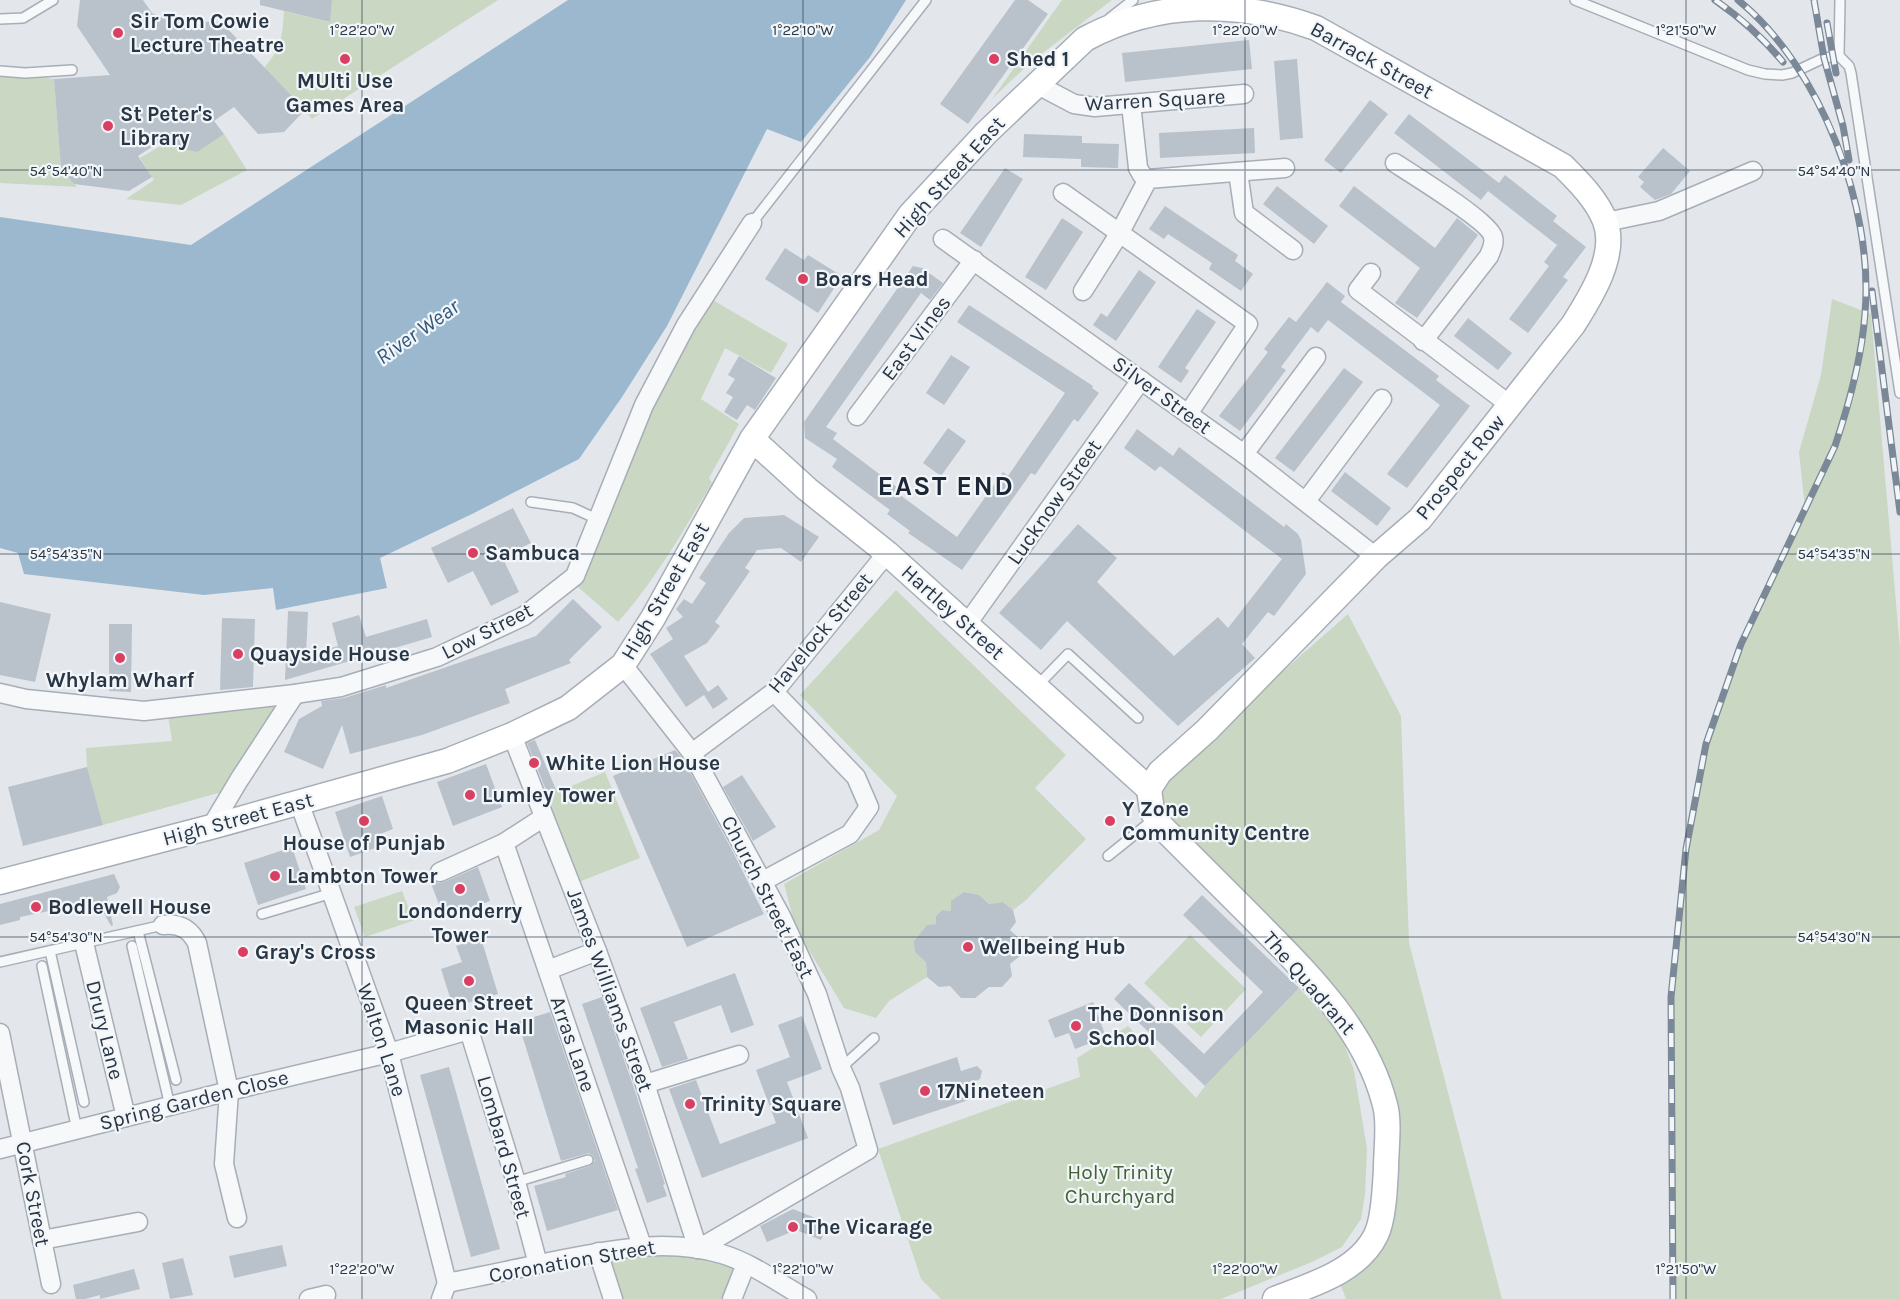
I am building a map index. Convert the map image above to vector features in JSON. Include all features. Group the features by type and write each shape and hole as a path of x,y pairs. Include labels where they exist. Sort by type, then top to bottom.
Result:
{"street":[{"name":"Barrack Street","path":"1092,35 1137,15 1216,2 1242,3 1293,17 1563,166 1583,185 1606,222"},
{"name":"High Street East","path":"0,882 211,827 447,760 512,735 568,708 623,665 654,618 752,439 910,215 986,133 1036,84 1092,35"},
{"name":"Warren Square","path":"1036,84 1074,104 1095,107 1244,94"},
{"path":"1131,104 1137,168 1149,179 1285,168"},
{"path":"1395,163 1482,222 1493,237 1493,246 1489,256 1423,341"},
{"path":"1606,222 1659,211 1754,171"},
{"path":"1238,172 1244,213 1293,250"},
{"path":"1083,291 1119,234 1149,179"},
{"path":"1063,193 1248,324 1188,414"},
{"name":"Low Street","path":"0,693 26,699 144,711 295,694 341,687 437,657 524,616 575,576 644,405 686,325 752,222"},
{"name":"Prospect Row","path":"1149,789 1160,772 1207,730 1376,557 1420,519 1573,325 1592,296 1604,267 1608,244 1606,222"},
{"name":"Silver Street","path":"943,239 1244,454 1376,557"},
{"name":"East Vines","path":"857,416 974,260"},
{"path":"1371,273 1358,290 1510,405"},
{"path":"1244,454 1316,357"},
{"name":"Lucknow Street","path":"967,624 1141,380"},
{"path":"1306,501 1382,399"},
{"name":"Hartley Street","path":"752,439 807,489 887,553 1149,789"},
{"name":"Havelock Street","path":"692,753 774,692 887,553"},
{"name":"Church Street East","path":"623,665 692,753 782,916 817,994 841,1068 850,1088 868,1150 698,1249"},
{"path":"763,881 850,834 869,807 856,777 774,692"},
{"path":"211,827 295,694"},
{"name":"James Williams Street","path":"512,735 597,951 645,1084 698,1249"},
{"name":"The Quadrant","path":"1149,789 1152,811 1160,825 1289,955 1333,1004 1364,1048 1386,1106 1384,1198 1376,1235 1356,1261 1317,1282 1275,1299"},
{"name":"Walton Lane","path":"299,802 389,1053 444,1291"},
{"path":"440,872 504,843 544,817"},
{"name":"Arras Lane","path":"504,843 642,1246"},
{"path":"163,925 177,925 184,928 197,943 229,1091 224,1164 237,1218"},
{"name":"Drury Lane","path":"84,943 126,1117"},
{"path":"548,970 597,951"},
{"name":"Spring Garden Close","path":"0,1149 389,1053 469,1030"},
{"name":"Lombard Street","path":"469,1030 516,1182 538,1264"},
{"name":"Cork Street","path":"0,1033 51,1284"},
{"path":"645,1084 739,1055"},
{"path":"42,1240 138,1222"},
{"name":"Coronation Street","path":"444,1291 538,1264 598,1252 670,1245 724,1255 746,1264 807,1299"},
{"path":"598,1252 613,1299"},
{"path":"732,1299 746,1264"}],"lane":[{"path":"0,19 23,18 53,0"},
{"path":"752,222 926,0"},
{"path":"1092,35 1132,0"},
{"path":"1575,0 1748,70 1765,74 1792,73 1824,58 1839,56"},
{"path":"1840,0 1839,56 1849,66 1851,73 1900,393"},
{"path":"0,71 25,73 72,70"},
{"path":"531,502 573,508 599,520"},
{"path":"1036,687 1068,654 1138,718"},
{"path":"1108,856 1155,817"},
{"path":"262,914 332,894"},
{"path":"0,962 163,925"},
{"path":"138,931 176,1080"},
{"path":"132,946 170,1106"},
{"path":"50,951 84,1101"},
{"path":"42,966 77,1130"},
{"path":"841,1068 874,1038"},
{"path":"516,1182 588,1160"}],"green space":[{"path":"332,0 498,0 312,119 264,68 280,42 284,11 329,22"},
{"path":"1062,0 1112,0 1031,62 992,99"},
{"path":"0,71 54,79 61,169 77,187 0,183"},
{"path":"224,134 247,170 181,205 126,199 154,180 140,158 169,141 173,146"},
{"path":"711,299 788,344 771,373 725,348 701,399 739,424 709,478 712,483 679,537 644,590 618,622 570,580 650,407"},
{"path":"1832,299 1871,314 1900,649 1900,1299 1673,1299 1671,997 1686,849 1706,744 1741,644 1805,508 1799,452 1821,375"},
{"path":"896,590 1066,755 1035,788 1086,839 1025,901 1013,910 1003,902 989,904 979,895 964,892 952,901 951,911 942,910 936,916 936,924 927,925 914,941 926,962 927,977 889,1001 876,1018 844,1008 796,929 784,884 879,830 897,796 800,695"},
{"path":"1348,614 1401,716 1409,943 1502,1299 1346,1299 1336,1273 1376,1235 1387,1143 1364,1048 1160,825 1149,789"},
{"path":"295,694 233,789 103,825 87,767 86,748 172,741 167,709"},
{"path":"605,772 640,858 571,885 537,800"},
{"path":"402,891 408,907 419,912 421,918 365,937 354,907"},
{"path":"1190,935 1246,989 1201,1037 1144,983"},
{"name":"Holy Trinity Churchyard","path":"1299,988 1340,1033 1354,1070 1367,1149 1365,1194 1361,1219 1342,1247 1312,1262 1221,1299 941,1299 921,1279 878,1149 1080,1077 1077,1058 1128,1026 1196,1098"},
{"path":"642,1246 746,1264 732,1299 613,1299 598,1252"}],"water":[{"name":"River Wear","path":"568,0 906,0 870,57 801,142 767,129 667,326 579,459 380,558 387,588 276,610 273,588 204,595 24,574 18,553 0,548 0,217 191,245"}],"building":[{"path":"80,0 143,0 152,13 163,18 222,23 305,110 284,132 258,134 234,107 214,121 224,134 197,152 173,146 167,137 138,156 152,177 129,191 74,184 61,169 54,79 110,75 77,26"},
{"path":"260,0 332,0 330,22 260,5"},
{"name":"Shed 1","path":"1015,0 1028,0 1048,14 968,124 940,104"},
{"path":"1249,40 1252,69 1125,82 1122,53"},
{"path":"1297,59 1303,138 1280,140 1274,61"},
{"path":"1370,100 1388,114 1341,173 1324,160"},
{"path":"1409,114 1499,183 1505,175 1557,216 1553,221 1586,247 1563,277 1568,280 1528,333 1509,319 1549,266 1544,262 1557,245 1488,191 1481,200 1394,133"},
{"path":"1254,128 1255,153 1160,158 1159,133"},
{"path":"1024,134 1082,136 1082,143 1119,144 1118,168 1081,167 1081,159 1023,157"},
{"path":"1663,148 1690,171 1671,194 1655,200 1640,187 1644,182 1638,177"},
{"path":"1005,168 1023,179 981,247 960,233"},
{"path":"1277,186 1328,226 1314,244 1263,204"},
{"path":"1354,186 1435,248 1457,218 1478,235 1417,318 1395,303 1420,268 1339,206"},
{"path":"1165,206 1238,255 1235,261 1253,274 1241,291 1209,269 1212,263 1168,234 1164,239 1149,229"},
{"path":"1062,218 1083,232 1046,290 1025,277"},
{"name":"Boars Head","path":"785,248 804,260 808,255 842,276 818,313 765,279"},
{"path":"913,266 922,268 943,283 930,300 921,293 826,427 837,433 833,439 903,492 900,495 957,537 1003,472 1008,476 1065,393 957,322 969,305 1093,386 1092,388 1099,393 1078,422 1074,419 1035,475 1031,473 962,570 908,533 910,531 887,514 890,510 832,467 837,459 805,438 804,422"},
{"path":"1139,270 1156,282 1116,341 1093,325 1101,313 1107,317"},
{"path":"1327,282 1345,296 1341,302 1439,376 1436,380 1470,406 1407,488 1387,474 1440,405 1328,320 1318,333 1311,327 1281,367 1286,370 1240,431 1219,416 1268,352 1264,349 1289,317 1296,322"},
{"path":"1197,309 1216,322 1185,368 1189,371 1181,383 1158,367"},
{"path":"1468,318 1512,353 1498,370 1454,336"},
{"path":"951,355 970,367 944,405 926,393"},
{"path":"739,356 776,378 755,410 747,405 737,420 724,412 733,397 726,393 735,379 728,375"},
{"path":"1344,368 1363,382 1294,472 1275,458"},
{"path":"948,428 966,441 941,476 923,463"},
{"path":"1137,429 1173,456 1179,447 1284,527 1286,524 1298,534 1306,574 1274,616 1268,612 1242,644 1255,658 1178,726 1067,621 1041,650 999,613 1078,524 1117,558 1097,582 1174,656 1218,617 1228,628 1282,559 1160,466 1155,471 1124,448"},
{"path":"1345,472 1391,508 1377,526 1331,491"},
{"name":"Sambuca","path":"513,508 531,543 502,557 519,592 491,606 473,571 448,583 431,548"},
{"path":"784,515 819,537 801,562 781,548 757,550 745,568 750,571 715,622 720,626 707,643 684,656 708,692 718,685 728,699 713,709 704,695 686,707 650,654 673,639 666,628 683,617 676,609 684,599 692,604 706,583 699,578 729,533 744,518"},
{"path":"573,599 602,627 569,660 571,663 505,689 510,703 422,735 350,754 342,725 323,769 284,752 299,719 322,706 321,701 344,698 386,685 386,688 536,636"},
{"path":"0,602 51,614 35,682 0,675"},
{"path":"288,611 308,612 306,655 338,646 332,623 359,615 366,637 427,619 432,637 285,680"},
{"name":"Quayside House","path":"222,618 255,619 253,687 220,690"},
{"name":"Whylam Wharf","path":"109,624 132,624 131,692 109,691"},
{"path":"535,740 557,792 548,795 527,743"},
{"path":"675,750 683,759 764,914 687,947 613,776"},
{"name":"Lumley Tower","path":"486,764 502,807 453,826 437,782"},
{"path":"87,767 103,825 23,846 8,787"},
{"path":"742,775 776,827 753,841 723,787"},
{"name":"House of Punjab","path":"382,796 393,829 375,836 378,847 350,857 335,812"},
{"name":"Lambton Tower","path":"292,847 306,889 258,905 244,863"},
{"name":"Londonderry Tower","path":"478,867 490,901 444,918 429,878 438,883 444,882"},
{"name":"Bodlewell House","path":"114,874 120,887 117,893 107,897 113,925 111,926 97,901 20,917 20,920 0,925 0,904"},
{"name":"Wellbeing Hub","path":"964,892 979,895 989,904 1003,902 1013,910 1016,922 1010,930 1021,940 1020,956 1010,964 1012,976 1002,987 989,987 975,998 961,998 950,986 939,987 927,977 926,962 915,952 914,941 927,925 936,924 936,916 942,910 951,911 951,901"},
{"path":"1202,895 1299,988 1205,1086 1114,999 1129,983 1204,1054 1263,992 1183,915"},
{"name":"Queen Street Masonic Hall","path":"481,938 498,994 453,1007 441,969 462,962 456,946"},
{"name":"Trinity Square","path":"735,973 754,1025 731,1033 721,1005 674,1022 688,1059 662,1067 640,1008"},
{"path":"602,997 665,1184 663,1185 667,1196 647,1203 635,1169 638,1168 582,1004"},
{"name":"The Donnison School","path":"1093,1002 1106,1037 1075,1049 1069,1033 1055,1038 1048,1020"},
{"path":"550,1012 618,1210 547,1231 534,1186 566,1177 565,1174 590,1166 595,1161 589,1153 561,1161 518,1022"},
{"name":"Trinity Square","path":"802,1016 822,1069 787,1082 808,1138 702,1178 669,1089 696,1080 720,1144 776,1123 756,1070 790,1057 778,1025"},
{"name":"17Nineteen","path":"957,1057 961,1071 977,1066 982,1071 980,1079 967,1084 972,1099 893,1125 879,1083"},
{"path":"449,1067 500,1249 471,1257 420,1075"},
{"name":"The Vicarage","path":"793,1209 828,1223 821,1240 796,1230 767,1242 760,1226"},
{"path":"282,1245 287,1266 234,1278 229,1256"},
{"path":"183,1258 193,1295 170,1299 162,1263"},
{"path":"134,1269 140,1289 100,1299 100,1295 76,1299 73,1285"}],"railway":[{"path":"1715,0 1751,29 1783,62"},
{"path":"1673,1299 1671,997 1686,849 1706,744 1741,644 1835,446 1854,381 1865,313 1866,272 1861,229 1851,185 1836,142 1817,101 1794,62 1768,28 1738,0"},
{"path":"1814,0 1824,58 1843,126 1849,160"},
{"path":"1827,23 1836,73"},
{"path":"1872,291 1900,512"}],"place":[{"name":"Sir Tom Cowie Lecture Theatre","path":"118,33"},
{"name":"MUlti Use Games Area","path":"345,59"},
{"name":"Shed 1","path":"994,59"},
{"name":"St Peter's Library","path":"108,126"},
{"name":"Boars Head","path":"803,279"},
{"name":"Sambuca","path":"473,553"},
{"name":"Quayside House","path":"238,654"},
{"name":"Whylam Wharf","path":"120,658"},
{"name":"White Lion House","path":"534,763"},
{"name":"Lumley Tower","path":"470,795"},
{"name":"House of Punjab","path":"364,821"},
{"name":"Y Zone Community Centre","path":"1110,821"},
{"name":"Lambton Tower","path":"275,876"},
{"name":"Londonderry Tower","path":"460,889"},
{"name":"Bodlewell House","path":"36,907"},
{"name":"Wellbeing Hub","path":"968,947"},
{"name":"Gray's Cross","path":"243,952"},
{"name":"Queen Street Masonic Hall","path":"469,981"},
{"name":"The Donnison School","path":"1076,1026"},
{"name":"17Nineteen","path":"925,1091"},
{"name":"Trinity Square","path":"690,1104"},
{"name":"The Vicarage","path":"793,1227"}],"district":[{"name":"EAST END","path":"946,486"}]}
